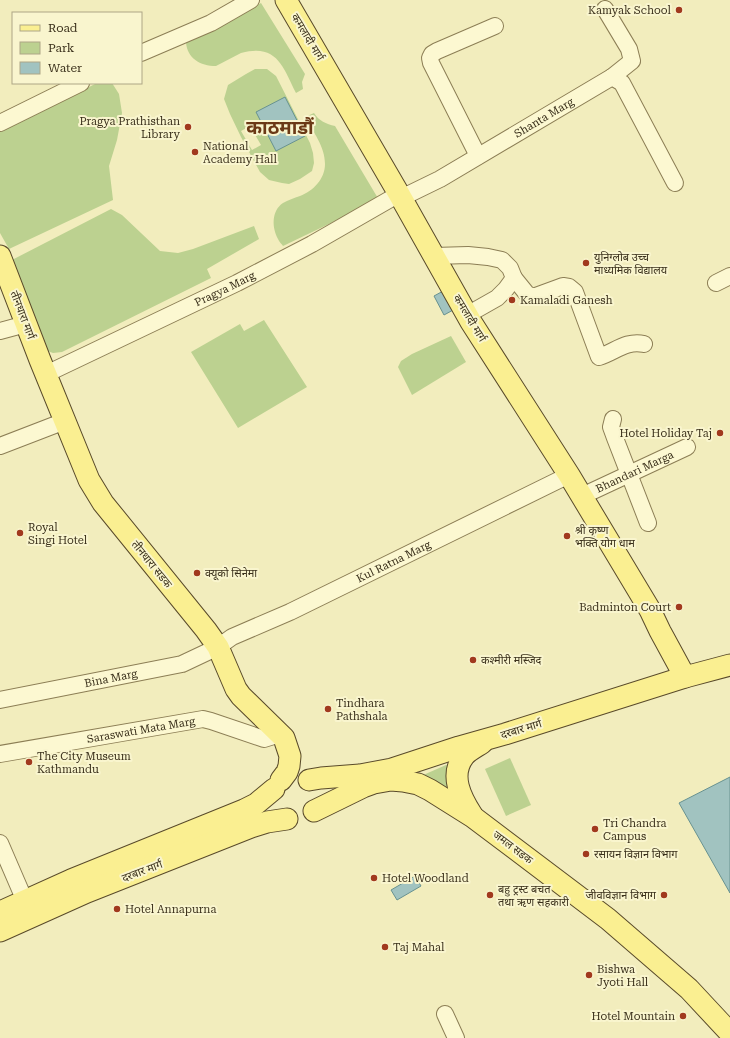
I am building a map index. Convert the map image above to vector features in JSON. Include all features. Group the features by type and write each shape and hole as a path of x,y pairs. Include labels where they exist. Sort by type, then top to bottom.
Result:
{"main road":[{"name":"कमलादी मार्ग","path":"286,0 467,315 569,474 650,610 685,677"},
{"name":"तीनधारा मार्ग","path":"0,256 46,374"},
{"name":"तीनधारा सडक","path":"46,374 89,480 95,491 103,503 206,630 218,647 239,693 246,702 282,736"},
{"name":"दरबार मार्ग","path":"309,780 392,770 459,747 513,732 685,677 730,665"},
{"path":"277,785 286,777 298,775 309,780 314,785 318,798 317,805 310,816 299,821 293,821 281,816 273,804 272,796 277,785 287,772 290,761 290,756 282,736"},
{"path":"473,817 460,795 457,783 459,763 464,755 493,737"},
{"name":"जमल सडक","path":"314,811 374,783 391,780 403,780 418,784 430,790 473,817 608,919 688,989 730,1033"},
{"name":"दरबार मार्ग","path":"0,912 71,880 244,810 256,804 277,785"},
{"name":"दरबार मार्ग","path":"0,930 87,892 251,827 267,822 287,819"}],"street":[{"path":"142,53 211,22 251,0"},
{"name":"Shanta Marg","path":"400,196 440,179 612,76 632,61 629,49 605,9"},
{"path":"478,156 431,63 430,58 432,54 437,51 495,26"},
{"path":"612,76 622,83 675,183"},
{"path":"0,123 79,84"},
{"name":"Pragya Marg","path":"46,374 244,279 400,196"},
{"path":"434,256 468,255 502,260 510,268 514,278 527,294 533,297 563,286 569,287 574,292 599,357 622,346 637,342 644,344"},
{"path":"467,315 497,298 514,278"},
{"path":"0,331 26,324"},
{"path":"613,419 611,427 648,523"},
{"path":"0,446 66,421"},
{"name":"Bhandari Marga","path":"582,496 687,448"},
{"name":"Kul Ratna Marg","path":"218,647 232,637 290,612 569,474"},
{"name":"Bina Marg","path":"0,700 182,664 218,647"},
{"name":"Saraswati Mata Marg","path":"0,754 203,720 211,721 264,739 282,736"},
{"path":"0,843 25,901"},
{"path":"445,1014 456,1038"}],"green space":[{"path":"261,3 305,74 302,82 303,89 296,93 282,66 271,54 263,51 241,53 216,66 210,66 195,60 187,48 186,42"},
{"path":"255,69 267,69 276,76 310,143 313,153 314,163 312,171 289,184 269,180 260,172 241,137 224,99 228,85","holes":["250,126 261,145 252,150 241,131"]},
{"path":"95,84 113,84 119,94 122,113 117,140 109,166 113,200 9,249 0,233 0,132"},
{"path":"314,113 323,122 335,126 379,200 283,246 278,240 274,225 276,210 283,203 305,194 314,188 323,175 325,164 323,151 305,117"},
{"path":"111,209 122,215 160,251 178,253 193,249 254,226 259,239 207,269 211,278 62,352 53,353 45,350 10,261"},
{"path":"264,320 307,387 238,428 191,352 240,324 244,331"},
{"path":"451,336 466,362 412,395 398,367 401,361 412,354"},
{"path":"510,758 531,805 506,816 485,769"},
{"path":"446,765 450,766 451,774 446,792 421,776"}],"water":[{"path":"285,97 305,136 276,151 256,112"},
{"path":"445,290 455,309 444,315 434,296"},
{"path":"730,777 730,893 679,803"},
{"path":"415,876 421,886 397,900 391,890"}],"place":[{"name":"Kamyak School","path":"679,10"},
{"name":"Pragya Prathisthan Library","path":"188,127"},
{"name":"National Academy Hall","path":"195,152"},
{"name":"युनिग्लोब उच्च माध्यमिक विद्यालय","path":"586,263"},
{"name":"Kamaladi Ganesh","path":"512,300"},
{"name":"Hotel Holiday Taj","path":"720,433"},
{"name":"Royal Singi Hotel","path":"20,533"},
{"name":"श्री कृष्ण भक्ति योग धाम","path":"567,536"},
{"name":"क्यूको सिनेमा","path":"197,573"},
{"name":"Badminton Court","path":"679,607"},
{"name":"कश्मीरी मस्जिद","path":"473,660"},
{"name":"Tindhara Pathshala","path":"328,709"},
{"name":"The City Museum Kathmandu","path":"29,762"},
{"name":"Tri Chandra Campus","path":"595,829"},
{"name":"रसायन विज्ञान विभाग","path":"586,854"},
{"name":"Hotel Woodland","path":"374,878"},
{"name":"बहु ट्रस्ट बचत तथा ऋण सहकारी","path":"490,895"},
{"name":"जीवविज्ञान विभाग","path":"664,895"},
{"name":"Hotel Annapurna","path":"117,909"},
{"name":"Taj Mahal","path":"385,947"},
{"name":"Bishwa Jyoti Hall","path":"589,975"},
{"name":"Hotel Mountain","path":"683,1016"}],"district":[{"name":"काठमाडौं","path":"280,127"}]}
